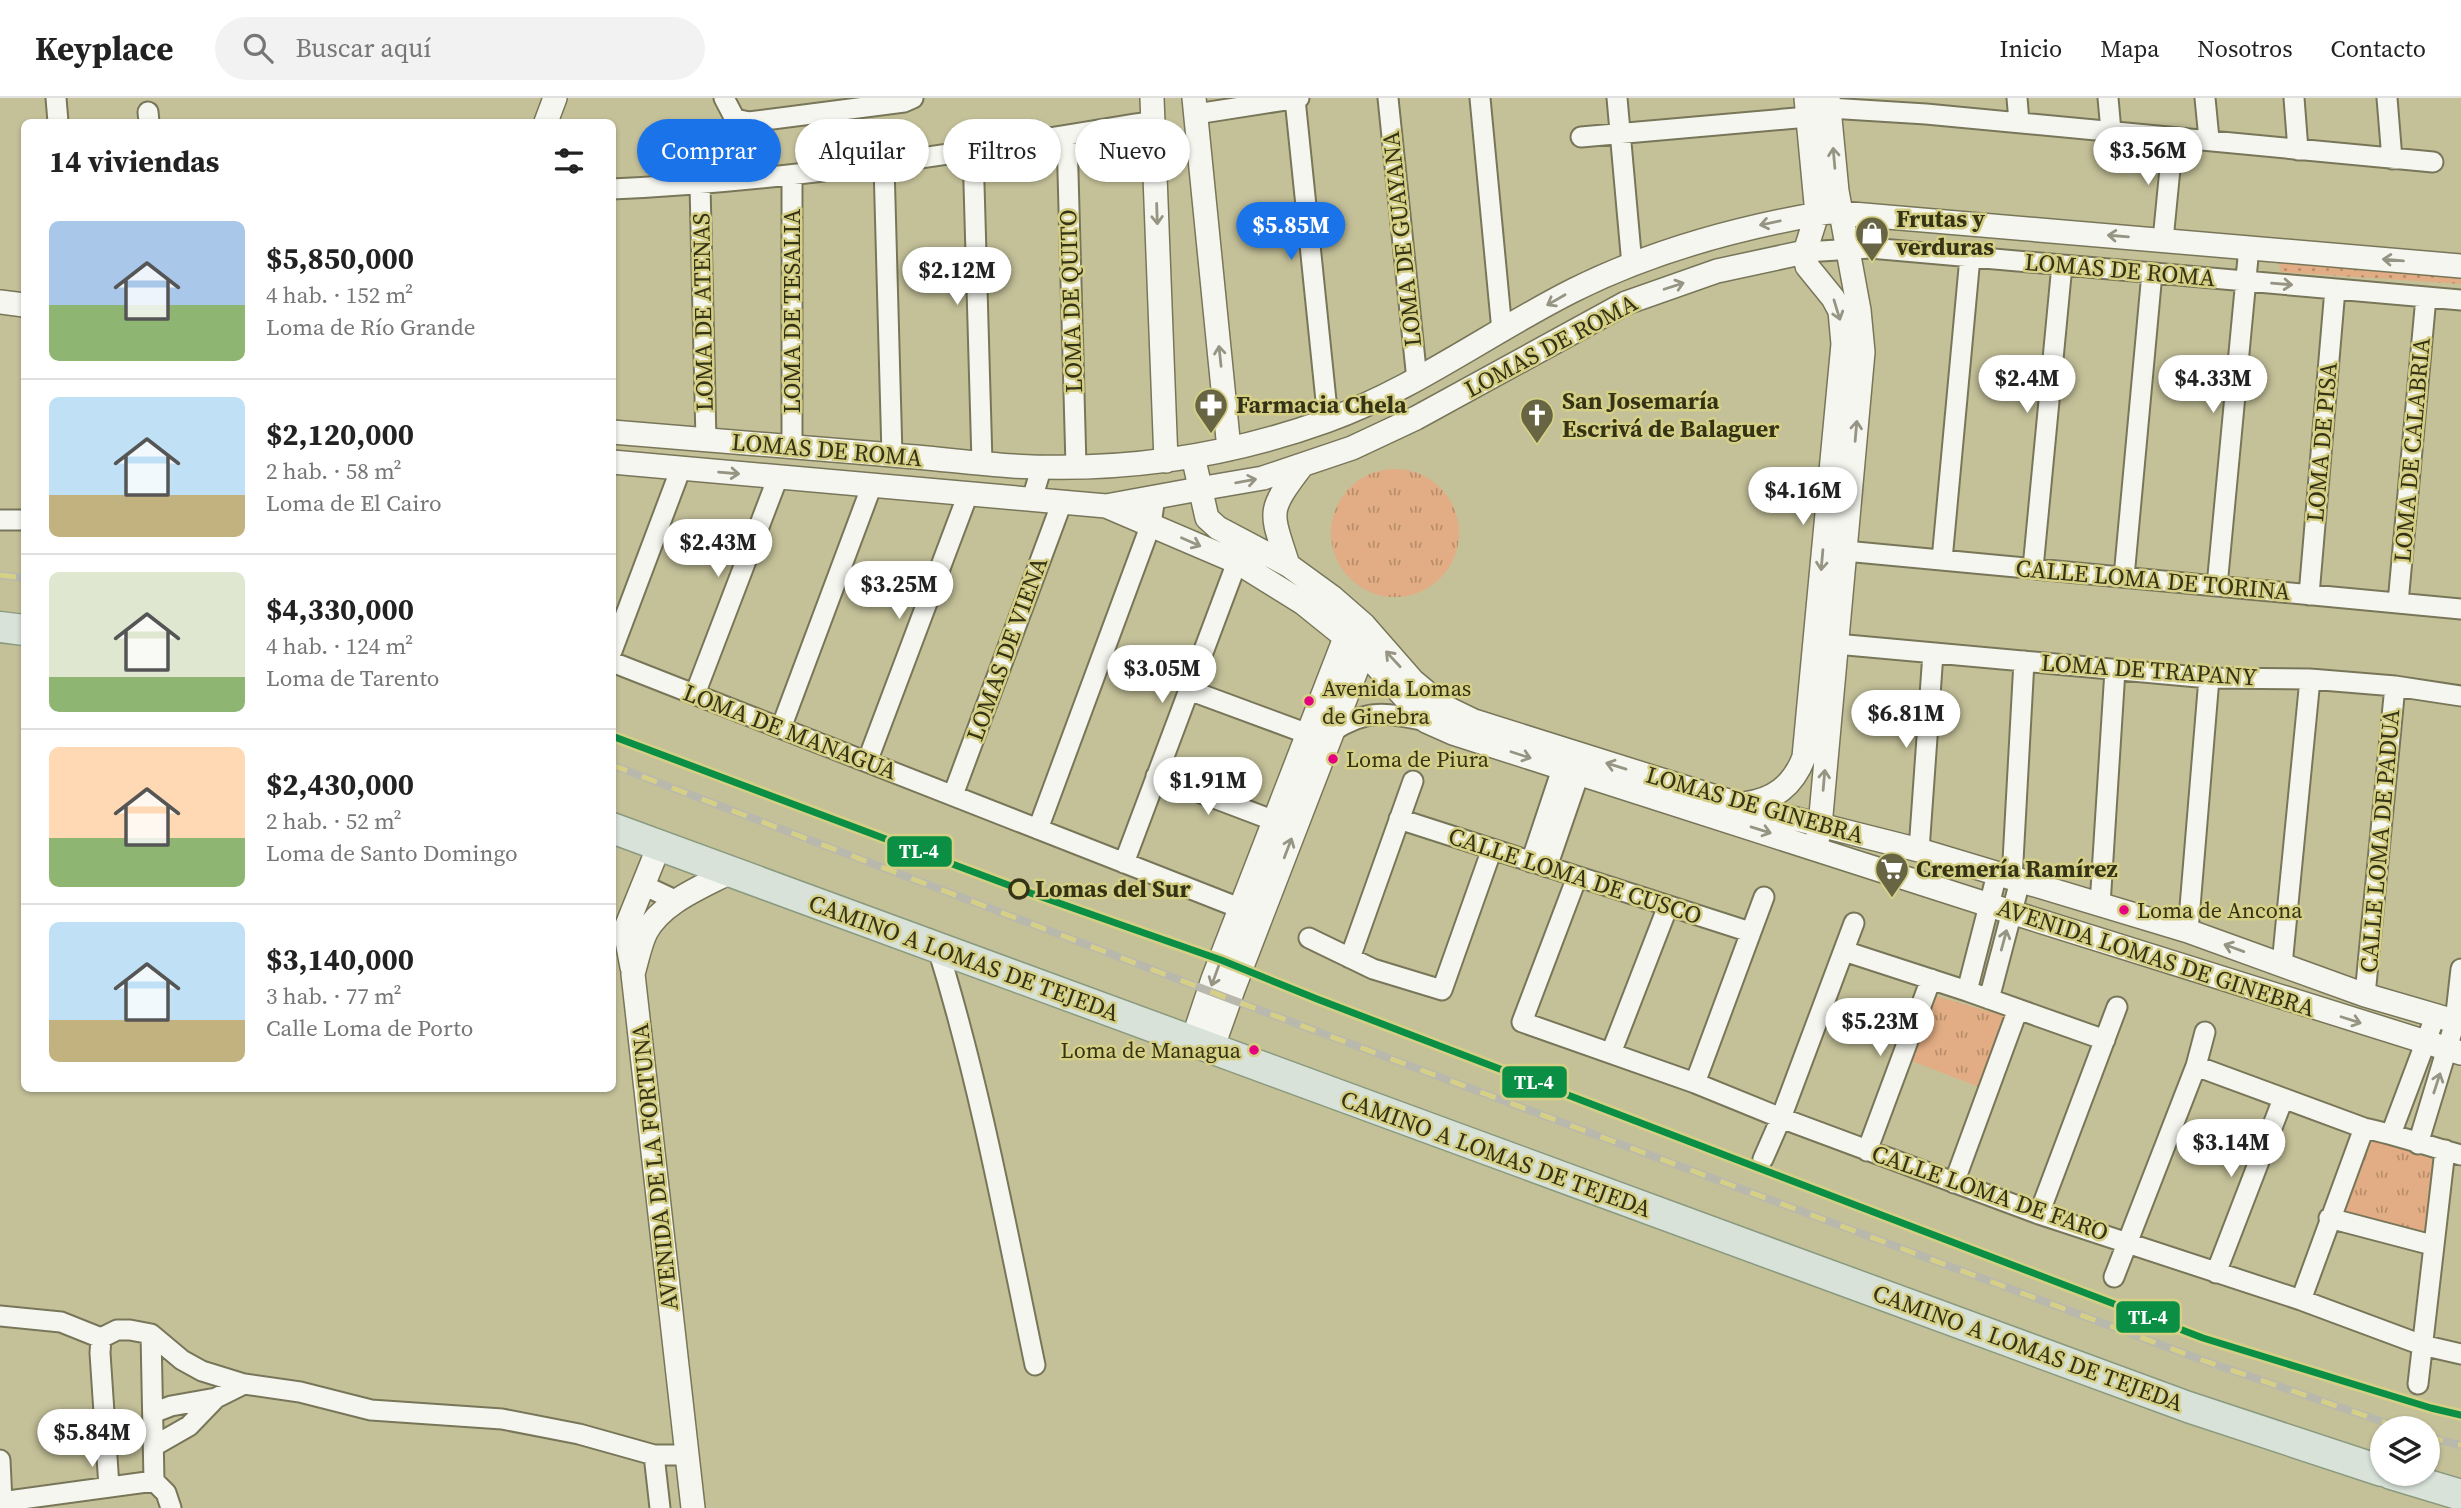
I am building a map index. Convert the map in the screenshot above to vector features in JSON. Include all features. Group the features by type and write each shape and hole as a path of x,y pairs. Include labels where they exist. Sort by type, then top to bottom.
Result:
{"main road":[{"path":"0,626 21,630"},
{"name":"CAMINO A LOMAS DE TEJEDA","path":"616,830 2200,1411 2370,1467"},
{"path":"2431,1486 2461,1495"}],"street":[{"path":"56,98 58,119"},
{"path":"546,119 555,98"},
{"path":"724,98 735,119 749,122 820,106 904,103 913,99"},
{"path":"1152,98 1153,119"},
{"path":"1229,449 1195,106 1297,98 1328,420"},
{"name":"LOMA DE GUAYANA","path":"1388,98 1417,380"},
{"path":"1480,98 1502,331"},
{"path":"1617,98 1632,265"},
{"path":"2017,98 2019,122"},
{"path":"2108,98 2111,131"},
{"path":"2205,98 2209,139"},
{"path":"2294,98 2298,150"},
{"path":"2387,98 2392,159"},
{"path":"1818,105 1841,212 1863,336 1818,837"},
{"path":"1741,805 1757,803 1777,794 1794,777 1804,757 1843,344 1840,311 1833,298 1811,273 1805,252 1817,214 1818,105"},
{"path":"1581,137 1818,105 1925,106 2019,122 2433,162"},
{"path":"1061,136 1075,134"},
{"name":"LOMA DE QUITO","path":"1067,135 1076,466"},
{"path":"2164,240 2173,138"},
{"name":"LOMA DE TESALIA","path":"792,176 792,447"},
{"path":"616,188 700,185 795,176"},
{"path":"884,182 892,455"},
{"path":"974,182 982,463"},
{"path":"1155,182 1166,461"},
{"name":"LOMA DE ATENAS","path":"700,185 706,440"},
{"name":"LOMAS DE ROMA","path":"616,432 982,463 1076,466 1166,461 1272,439 1363,407 1417,380 1573,290 1687,244 1725,233 1817,214 1841,212 2461,266"},
{"path":"2217,586 2249,247"},
{"name":"LOMAS DE ROMA","path":"616,463 1106,506 1263,478 1301,467 1352,448 1416,418 1626,303 1717,271 1805,252 1870,248 2461,300"},
{"path":"1942,560 1970,257"},
{"path":"2033,568 2062,265"},
{"path":"2123,577 2152,273"},
{"name":"LOMA DE PISA","path":"2309,595 2336,289"},
{"name":"LOMA DE CALABRIA","path":"2398,603 2426,297"},
{"path":"0,302 21,305"},
{"name":"LOMAS DE GINEBRA","path":"1193,456 1206,518 1217,528 1288,565 1368,643 1413,681 1443,706 1474,721 1741,805 1818,837 1919,850 2188,931 2365,995 2450,1021"},
{"path":"1032,499 1042,466"},
{"path":"1288,565 1275,523 1274,510 1279,496 1301,467"},
{"path":"616,640 681,468"},
{"path":"695,694 778,477"},
{"path":"781,728 873,485"},
{"path":"867,762 968,494"},
{"path":"1038,829 1151,524 1155,497"},
{"name":"LOMAS DE VIENA","path":"953,795 1062,502"},
{"path":"1106,506 1237,562 1303,603 1350,626 1275,821 1260,890 1242,909 1213,978 1202,1045"},
{"path":"0,520 21,520"},
{"name":"CALLE LOMA DE TORINA","path":"1845,551 2461,609"},
{"path":"1124,863 1237,562"},
{"path":"1202,1045 1260,890 1333,731 1368,643"},
{"name":"AVENIDA LOMAS DE GINEBRA","path":"1368,643 1426,721 1453,733 1571,771 1818,837 2000,908 2455,1051"},
{"name":"LOMA DE TRAPANY","path":"1836,644 2209,678 2310,679 2461,696"},
{"path":"1919,850 1933,653"},
{"path":"1967,990 2000,908 2009,878 2024,662"},
{"name":"LOMA DE MANAGUA","path":"616,664 1242,909"},
{"path":"2100,905 2115,670"},
{"path":"2188,931 2209,678"},
{"path":"2282,965 2310,679"},
{"name":"CALLE LOMA DE PADUA","path":"2365,995 2395,687"},
{"path":"1189,690 1308,734"},
{"path":"1333,731 1348,721 1382,713 1426,721"},
{"path":"1539,865 1571,771"},
{"path":"1156,776 1275,821"},
{"path":"1350,958 1413,781"},
{"name":"CALLE LOMA DE CUSCO","path":"1399,819 1751,932"},
{"path":"634,974 625,930 659,846"},
{"path":"1309,938 1373,969 1442,990 1492,849"},
{"name":"AVENIDA DE LA FORTUNA","path":"693,1508 634,974 647,931 660,915 677,901 730,872"},
{"name":"CALLE LOMA DE FARO","path":"1577,877 1522,1022 1695,1083 1867,1151 2039,1214 2301,1300 2422,1345 2461,1354"},
{"path":"643,885 677,901"},
{"path":"1695,1083 1764,897"},
{"path":"1611,1053 1668,906"},
{"path":"1989,999 2000,908"},
{"path":"1763,1159 1782,1118 1854,923"},
{"path":"939,949 980,1107 1035,1365"},
{"path":"1844,951 1967,990 2105,1040"},
{"path":"2418,1144 2455,1051 2450,1021 2461,969"},
{"path":"1867,1151 1931,979"},
{"path":"2039,1214 2117,1007"},
{"path":"1954,1182 2018,1009"},
{"path":"2392,1134 2426,1044 2450,1021"},
{"path":"2114,1277 2196,1066 2205,1032"},
{"path":"2196,1066 2364,1128 2453,1153 2432,1245 2418,1384"},
{"path":"2216,1273 2283,1099"},
{"path":"2301,1300 2364,1128"},
{"path":"2329,1218 2432,1245"},
{"path":"0,1317 61,1322 101,1338 117,1330 151,1334 182,1360 202,1371 244,1384 300,1392 371,1410 502,1419 579,1434 653,1455 686,1455"},
{"path":"151,1334 154,1480 166,1493 171,1508"},
{"path":"101,1338 109,1487"},
{"path":"153,1413 170,1406 216,1398 244,1384"},
{"path":"154,1446 189,1426 216,1398"},
{"path":"653,1455 660,1508"},
{"path":"0,1460 1,1502 154,1480"}],"green space":[{"path":"2277,253 2461,268 2461,284 2281,272"},
{"path":"1395,469 1420,474 1440,488 1454,508 1459,533 1454,558 1440,578 1420,592 1395,597 1370,592 1350,578 1336,558 1331,533 1336,508 1350,488 1370,474"},
{"path":"1936,996 2008,1017 1979,1087 1909,1060"},
{"path":"2372,1132 2442,1155 2430,1237 2344,1215"}],"railway":[{"path":"0,575 21,578"},
{"path":"616,767 1230,999 2202,1360 2370,1417"},
{"path":"2440,1440 2461,1445"}],"transit line":[{"name":"TL-4","path":"616,738 1019,889 1221,960 2203,1338 2461,1415"}],"place":[{"name":"Frutas y verduras","path":"1872,263"},
{"name":"Farmacia Chela","path":"1211,435"},
{"name":"San Josemaría Escrivá de Balaguer","path":"1537,445"},
{"name":"Avenida Lomas de Ginebra","path":"1309,701"},
{"name":"Loma de Piura","path":"1333,759"},
{"name":"Lomas del Sur","path":"1019,889"},
{"name":"Cremería Ramírez","path":"1892,899"},
{"name":"Loma de Ancona","path":"2124,910"},
{"name":"Loma de Managua","path":"1254,1050"}]}
